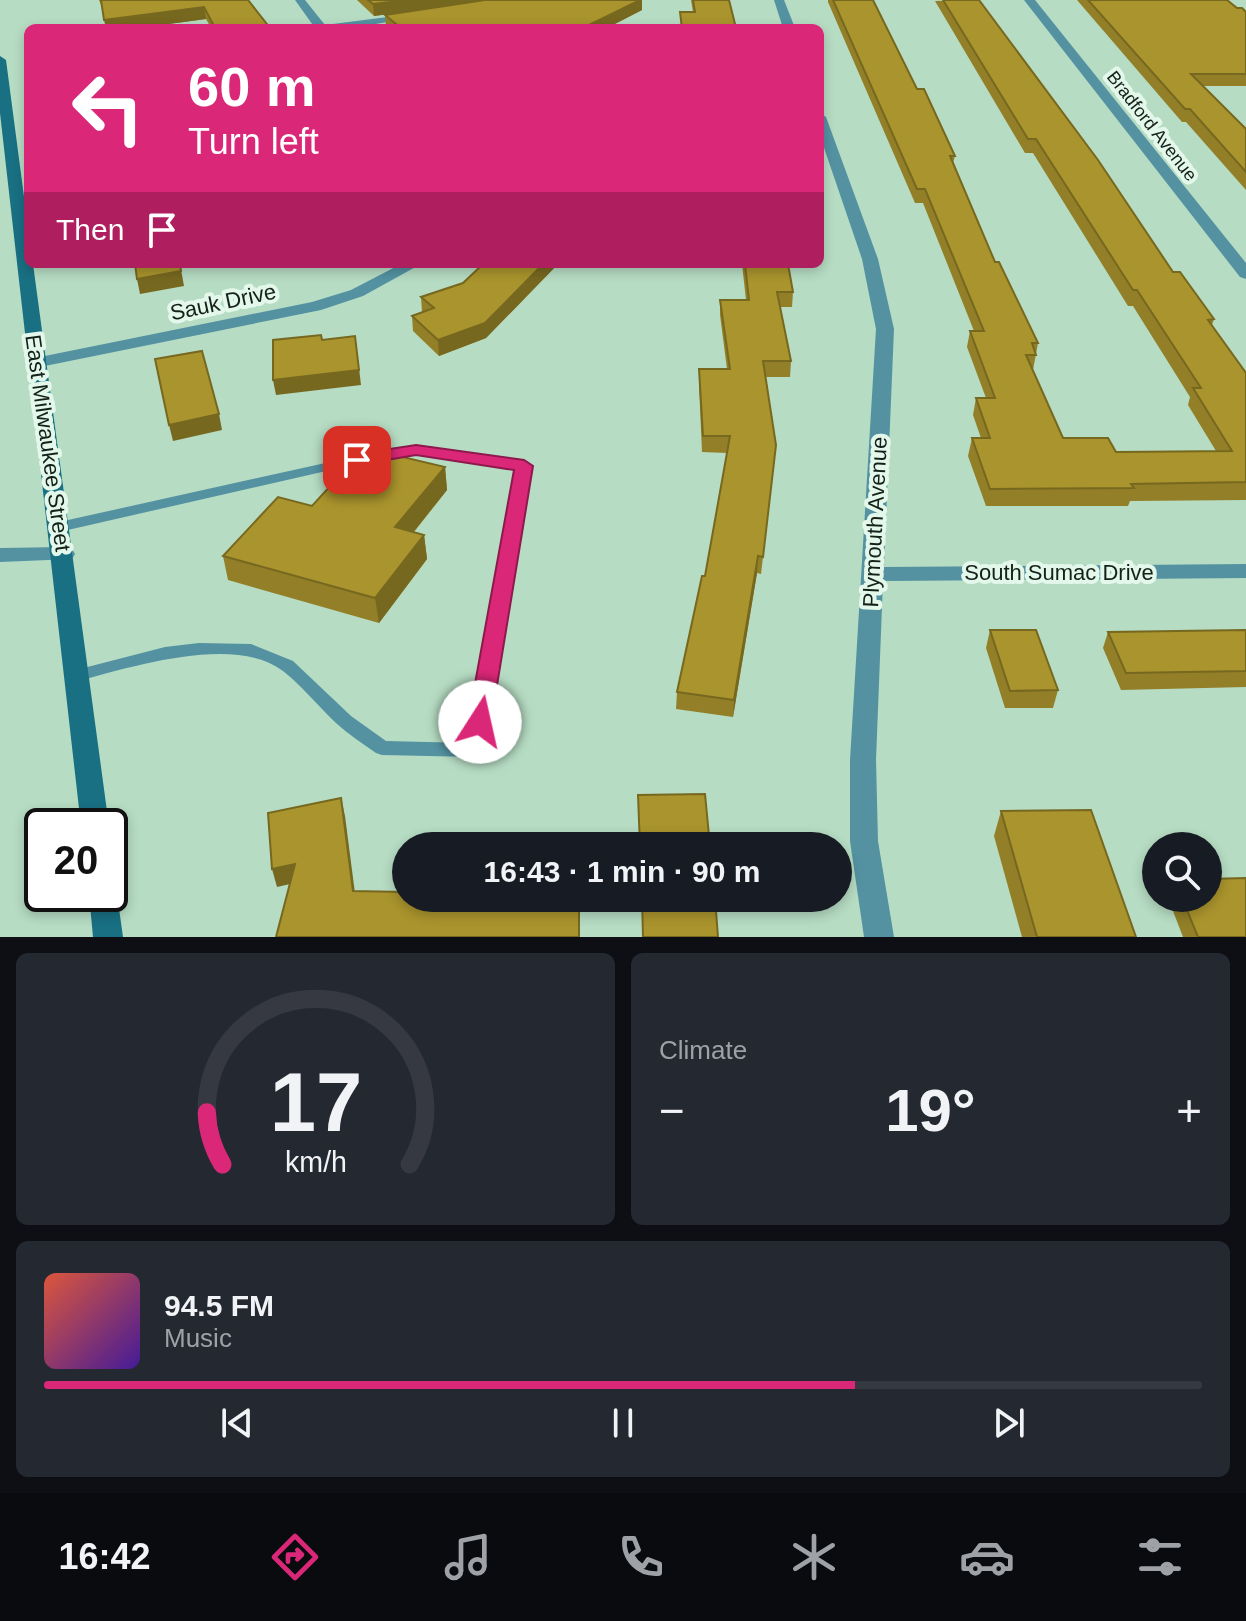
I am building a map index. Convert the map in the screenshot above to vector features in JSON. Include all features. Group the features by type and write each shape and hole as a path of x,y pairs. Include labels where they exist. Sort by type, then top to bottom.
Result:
{"main road":[{"name":"East Milwaukee Street","path":"0,60 24,268"},
{"name":"East Milwaukee Street","path":"24,268 64,554 93,808"},
{"path":"105,912 108,937"}],"street":[{"path":"300,0 318,24"},
{"path":"779,0 788,24"},
{"name":"Bradford Avenue","path":"1029,0 1246,274"},
{"path":"357,24 422,15"},
{"name":"Plymouth Avenue","path":"824,128 870,259 885,329 863,760 864,841 879,937"},
{"name":"Sauk Drive","path":"35,363 315,306 357,293 405,268"},
{"path":"0,555 64,554"},
{"name":"South Sumac Drive","path":"873,574 1246,571"}],"lane":[{"path":"59,527 357,460 416,450 524,466 475,750 382,748 345,721 287,665 251,650 199,649 165,653 78,675"}],"building":[{"path":"101,0 248,0 267,24 213,24 204,7 104,20"},
{"path":"368,0 407,0 373,4"},
{"path":"485,0 640,0 591,24 396,24 385,15"},
{"path":"693,0 729,0 735,24 682,24 680,12 695,12"},
{"path":"833,0 873,0 917,89 924,89 955,156 950,156 995,262 999,262 1038,343 1032,343 1036,355 1026,355 1063,438 1108,438 1116,452 1232,451 1193,388 1201,388 1137,290 1133,290 1036,139 1028,139 943,0 979,0 1098,160 1173,272 1180,272 1214,319 1208,320 1246,373 1246,482 1131,484 1134,488 990,489 972,438 990,438 976,398 995,398 970,331 984,331 925,189 917,189"},
{"path":"1088,0 1227,0 1246,12 1246,74 1191,74 1246,129 1246,172 1190,109 1185,109"},
{"path":"136,268 181,268 181,271 137,279"},
{"path":"479,268 539,268 485,323 438,340 412,316 434,308 421,297 463,283"},
{"path":"745,268 789,268 793,292 777,292 791,361 763,361 776,445 763,557 758,556 734,700 677,692 702,576 705,576 730,436 703,436 699,369 730,369 720,300 749,300"},
{"path":"321,335 322,340 355,336 359,370 273,380 273,340"},
{"path":"202,351 219,414 169,425 155,359"},
{"path":"365,448 445,467 395,527 424,535 375,598 223,556 278,497 312,506"},
{"path":"990,630 1036,630 1058,690 1010,691"},
{"path":"1246,630 1246,671 1126,673 1108,632"},
{"path":"705,794 709,832 639,832 638,795"},
{"path":"341,798 353,891 392,892 392,912 579,912 579,937 276,937 295,864 272,869 268,813"},
{"path":"1091,810 1136,937 1037,937 1001,811"},
{"path":"1246,878 1246,937 1198,937 1188,912 1222,912 1222,879"},
{"path":"642,912 716,912 718,937 643,937"}],"route":[{"path":"357,460 416,450 524,466 480,722"}]}
